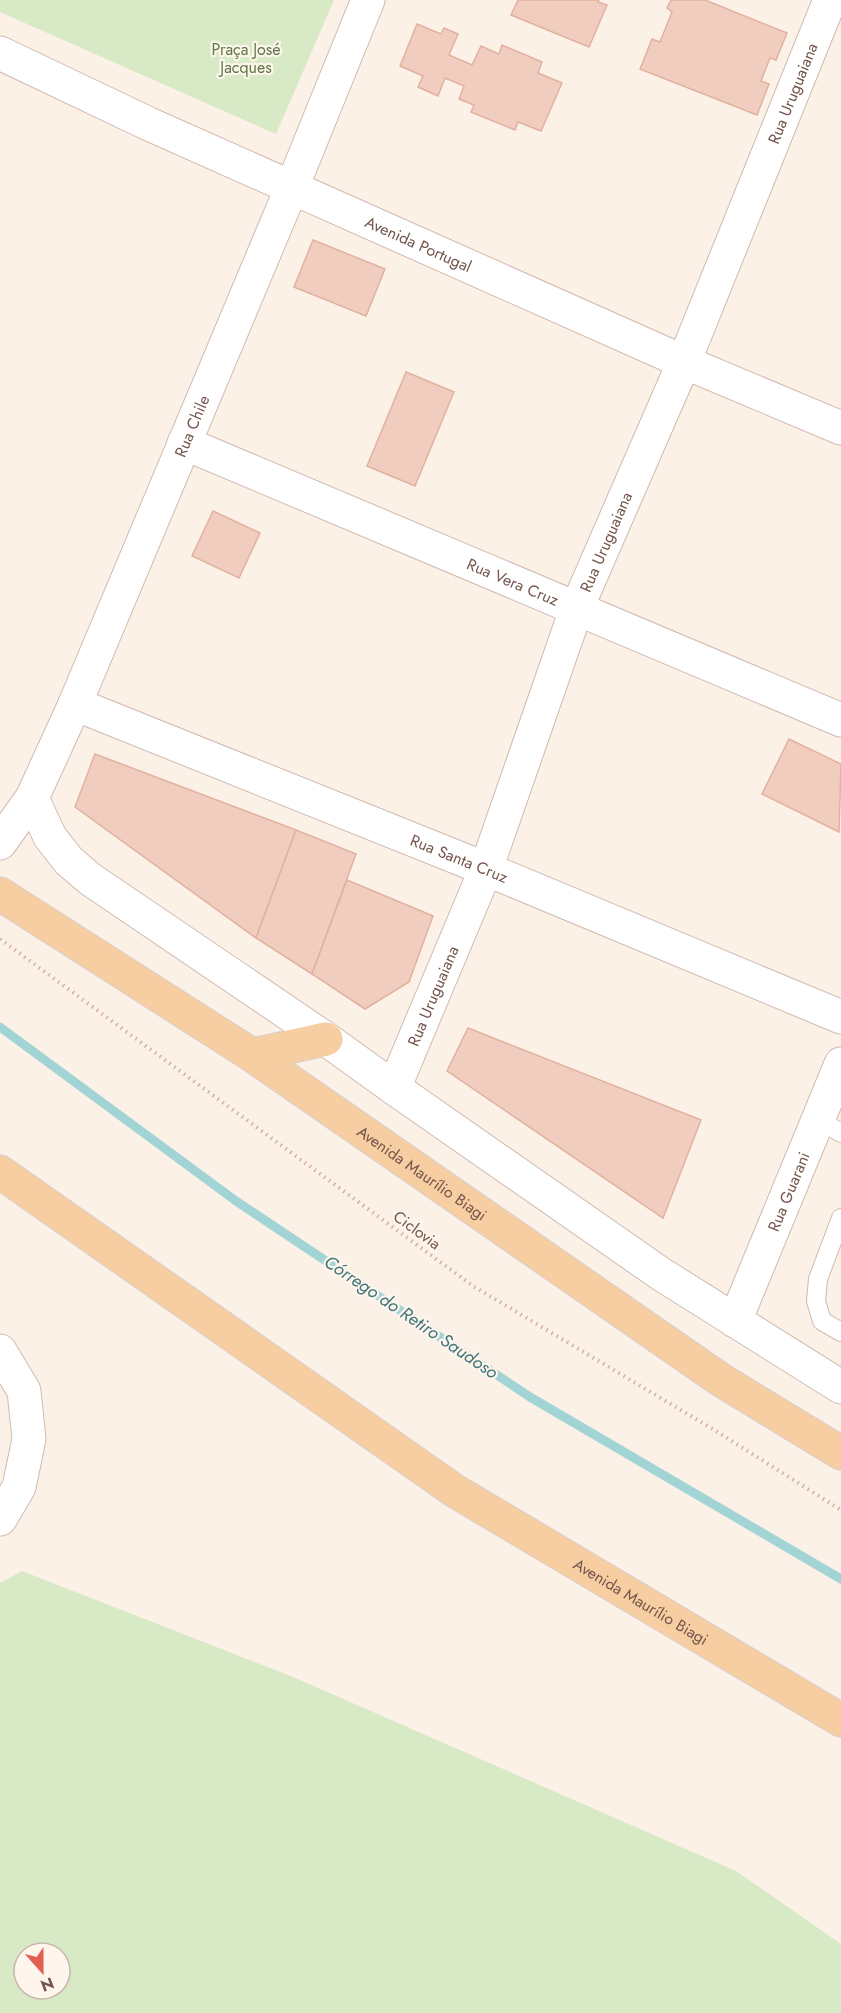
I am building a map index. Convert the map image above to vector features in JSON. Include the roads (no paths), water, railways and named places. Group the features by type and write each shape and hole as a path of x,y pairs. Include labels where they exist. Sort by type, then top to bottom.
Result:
{"main road":[{"name":"Avenida Maurílio Biagi","path":"0,894 252,1055 721,1380 841,1453"},
{"path":"252,1055 326,1039"},
{"name":"Avenida Maurílio Biagi","path":"0,1172 455,1491 841,1720"}],"street":[{"name":"Rua Chile","path":"0,843 32,798 75,704 368,0"},
{"name":"Rua Uruguaiana","path":"394,1088 486,869 576,609 684,362 830,0"},
{"name":"Avenida Portugal","path":"0,53 149,124 684,362 841,428"},
{"name":"Rua Vera Cruz","path":"184,443 841,720"},
{"name":"Rua Santa Cruz","path":"75,704 486,869 841,1017"},
{"path":"32,798 50,837 69,861 90,879 326,1039 661,1274 841,1387"},
{"name":"Rua Guarani","path":"735,1321 830,1127 841,1065"},
{"path":"0,1351 24,1391 29,1439 19,1486 0,1519"}],"lane":[{"path":"841,1218 818,1279 816,1301 822,1321 841,1332"}],"waterway":[{"name":"Córrego do Retiro Saudoso","path":"0,1027 236,1201 530,1397 841,1579"}],"park label":[{"name":"Praça José Jacques","path":"246,58"}]}
